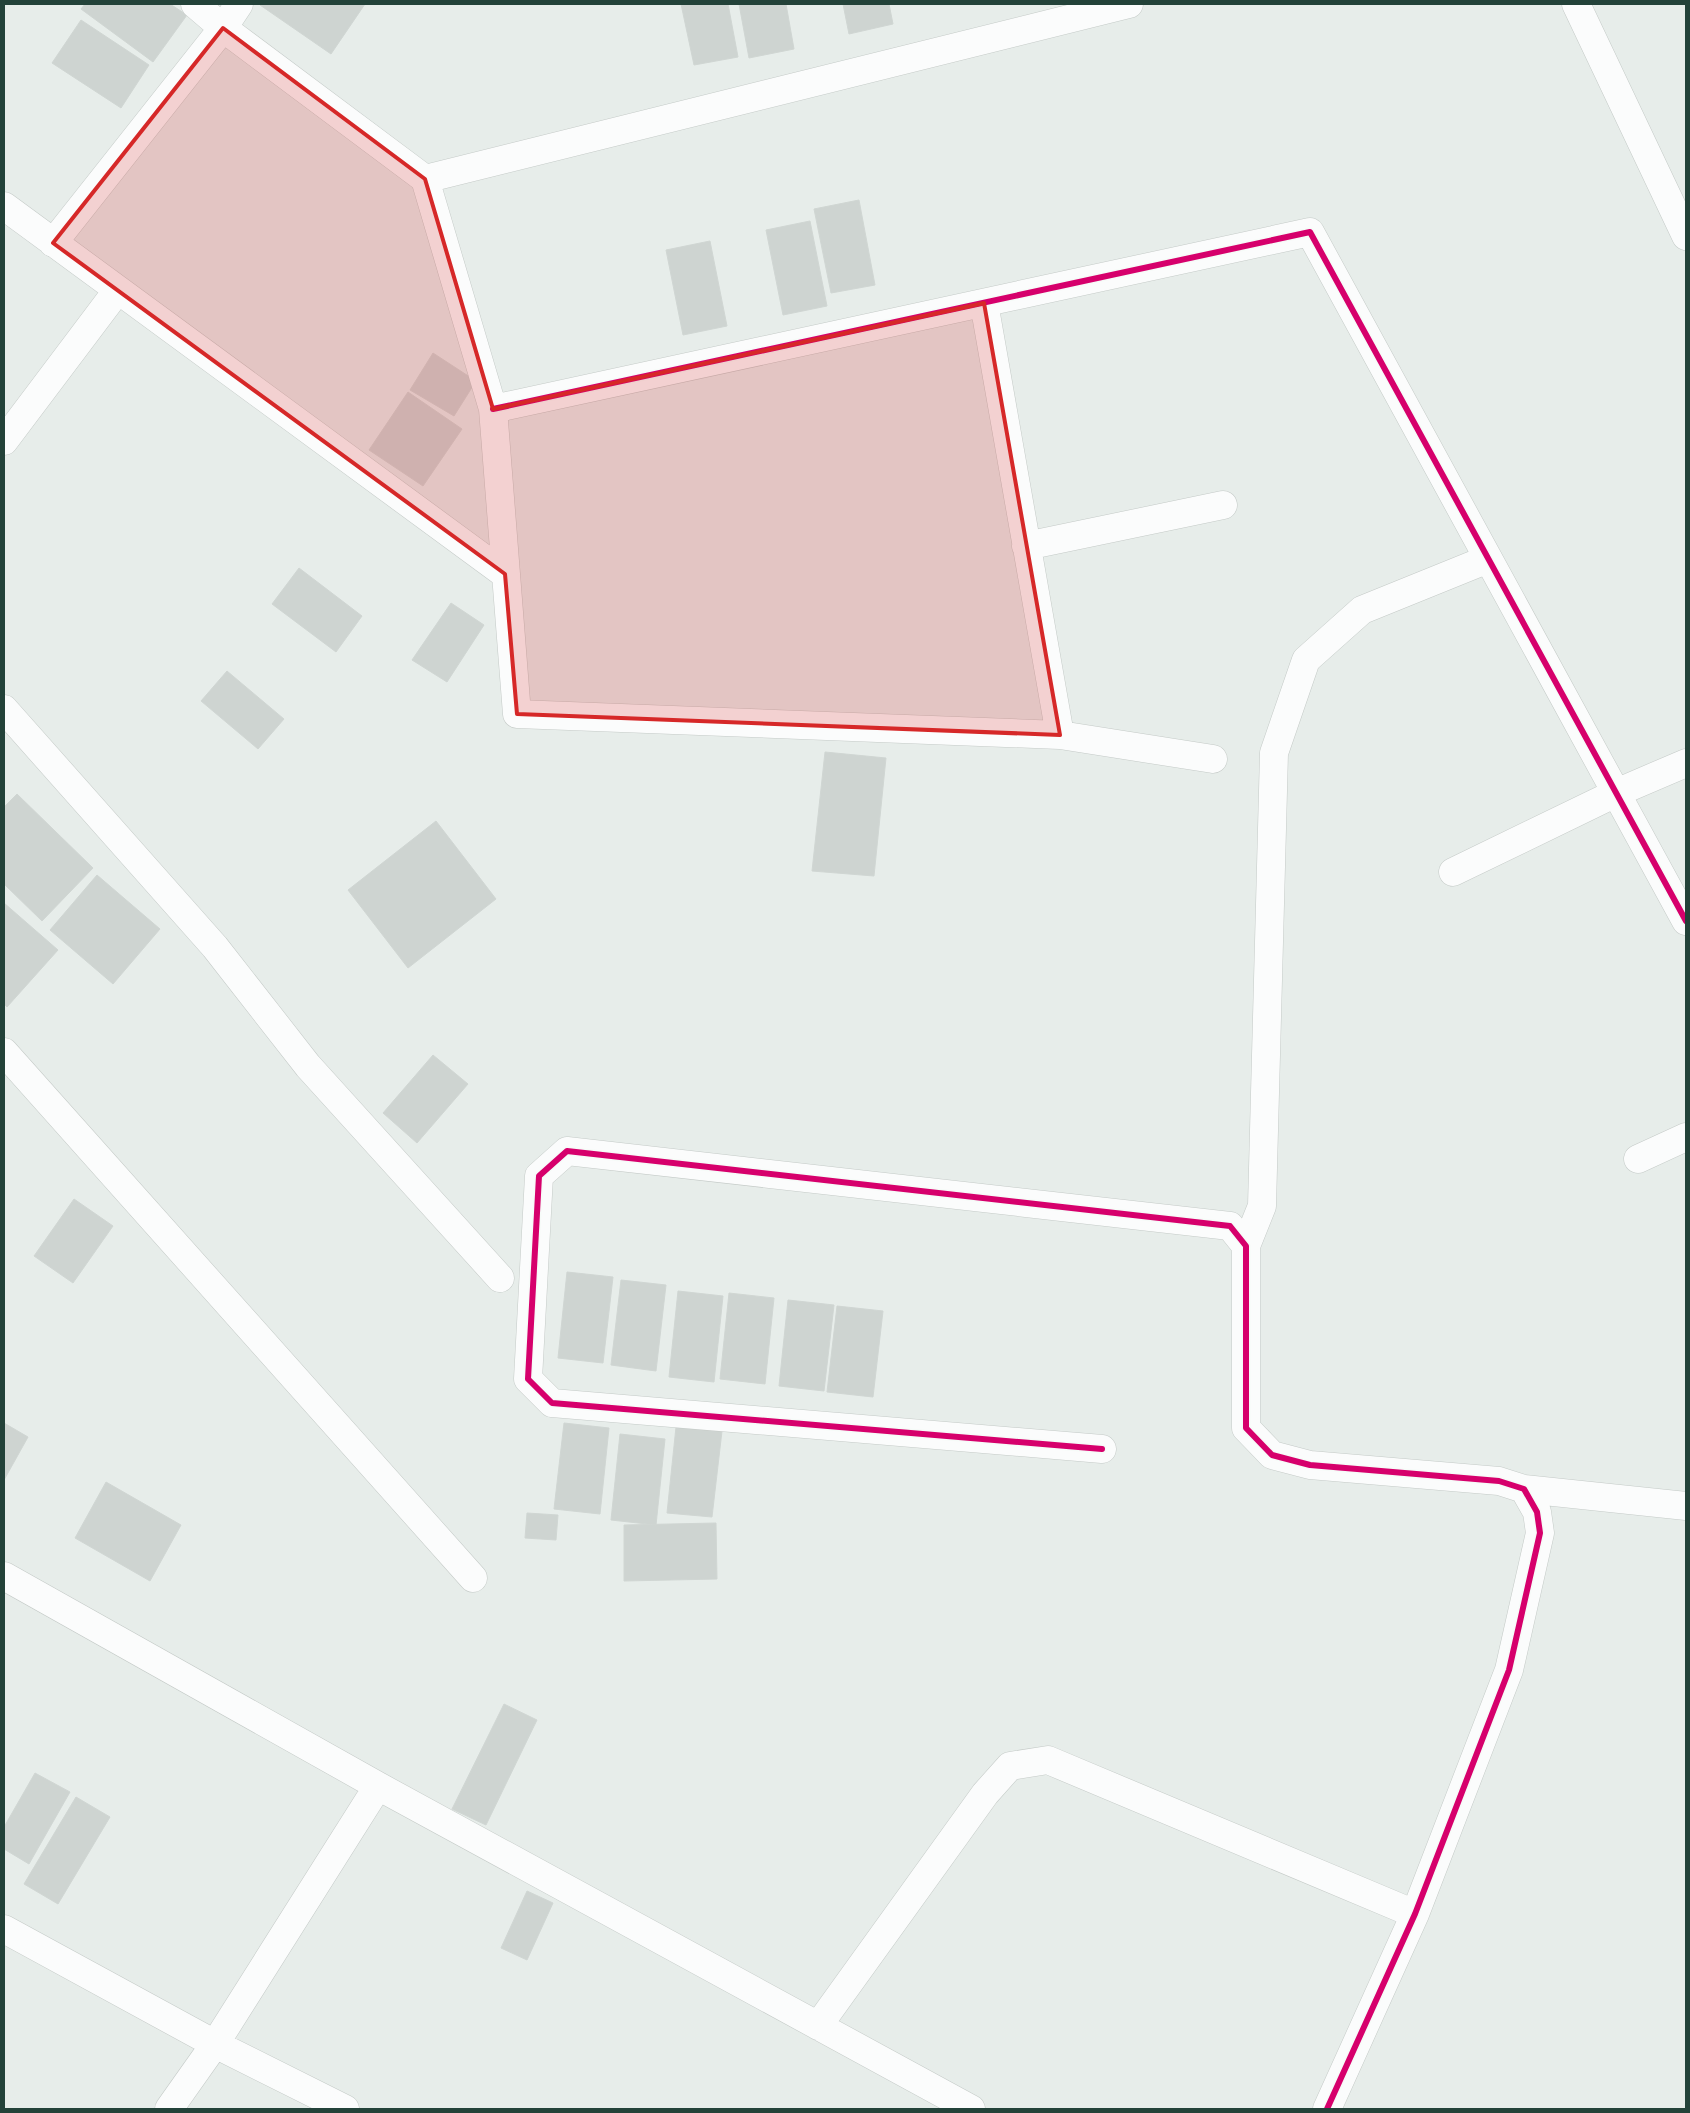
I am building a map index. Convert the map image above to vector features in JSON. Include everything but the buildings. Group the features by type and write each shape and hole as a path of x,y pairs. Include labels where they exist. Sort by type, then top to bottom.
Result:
{"street":[{"path":"195,4 223,28 425,179 493,409 517,714 1060,735 1213,759"},
{"path":"53,242 223,28 239,4"},
{"path":"425,179 1129,4"},
{"path":"1576,4 1686,236"},
{"path":"4,206 117,291 505,574"},
{"path":"493,409 1310,232 1686,921"},
{"path":"4,441 117,291"},
{"path":"984,303 1060,735"},
{"path":"1026,546 1223,504"},
{"path":"1488,559 1362,610 1306,660 1274,753 1262,1206 1246,1246 1246,1428 1272,1455 1310,1465 1499,1480 1524,1489 1686,1506"},
{"path":"4,709 215,947 308,1066 500,1278"},
{"path":"1453,872 1616,793 1686,763"},
{"path":"4,1052 473,1578"},
{"path":"1638,1159 1686,1137"},
{"path":"1102,1449 552,1403 528,1379 539,1176 567,1151 1230,1226 1246,1246"},
{"path":"1327,2109 1415,1914 1509,1670 1540,1533 1537,1512 1524,1489"},
{"path":"4,1576 378,1786 970,2109"},
{"path":"818,2026 985,1794 1010,1766 1048,1760 1415,1914"},
{"path":"169,2109 216,2044 378,1786"},
{"path":"4,1929 216,2044 345,2109"}],"highlighted area":[{"path":"223,28 425,179 493,409 984,303 1060,735 517,714 505,574 53,243"}],"cycle path":[{"path":"493,409 1310,232 1686,921"},
{"path":"1102,1449 552,1403 528,1379 539,1176 567,1151 1230,1226 1246,1246 1246,1428 1272,1455 1310,1465 1499,1481 1524,1489 1537,1512 1540,1533 1509,1670 1415,1914 1327,2109"}]}
